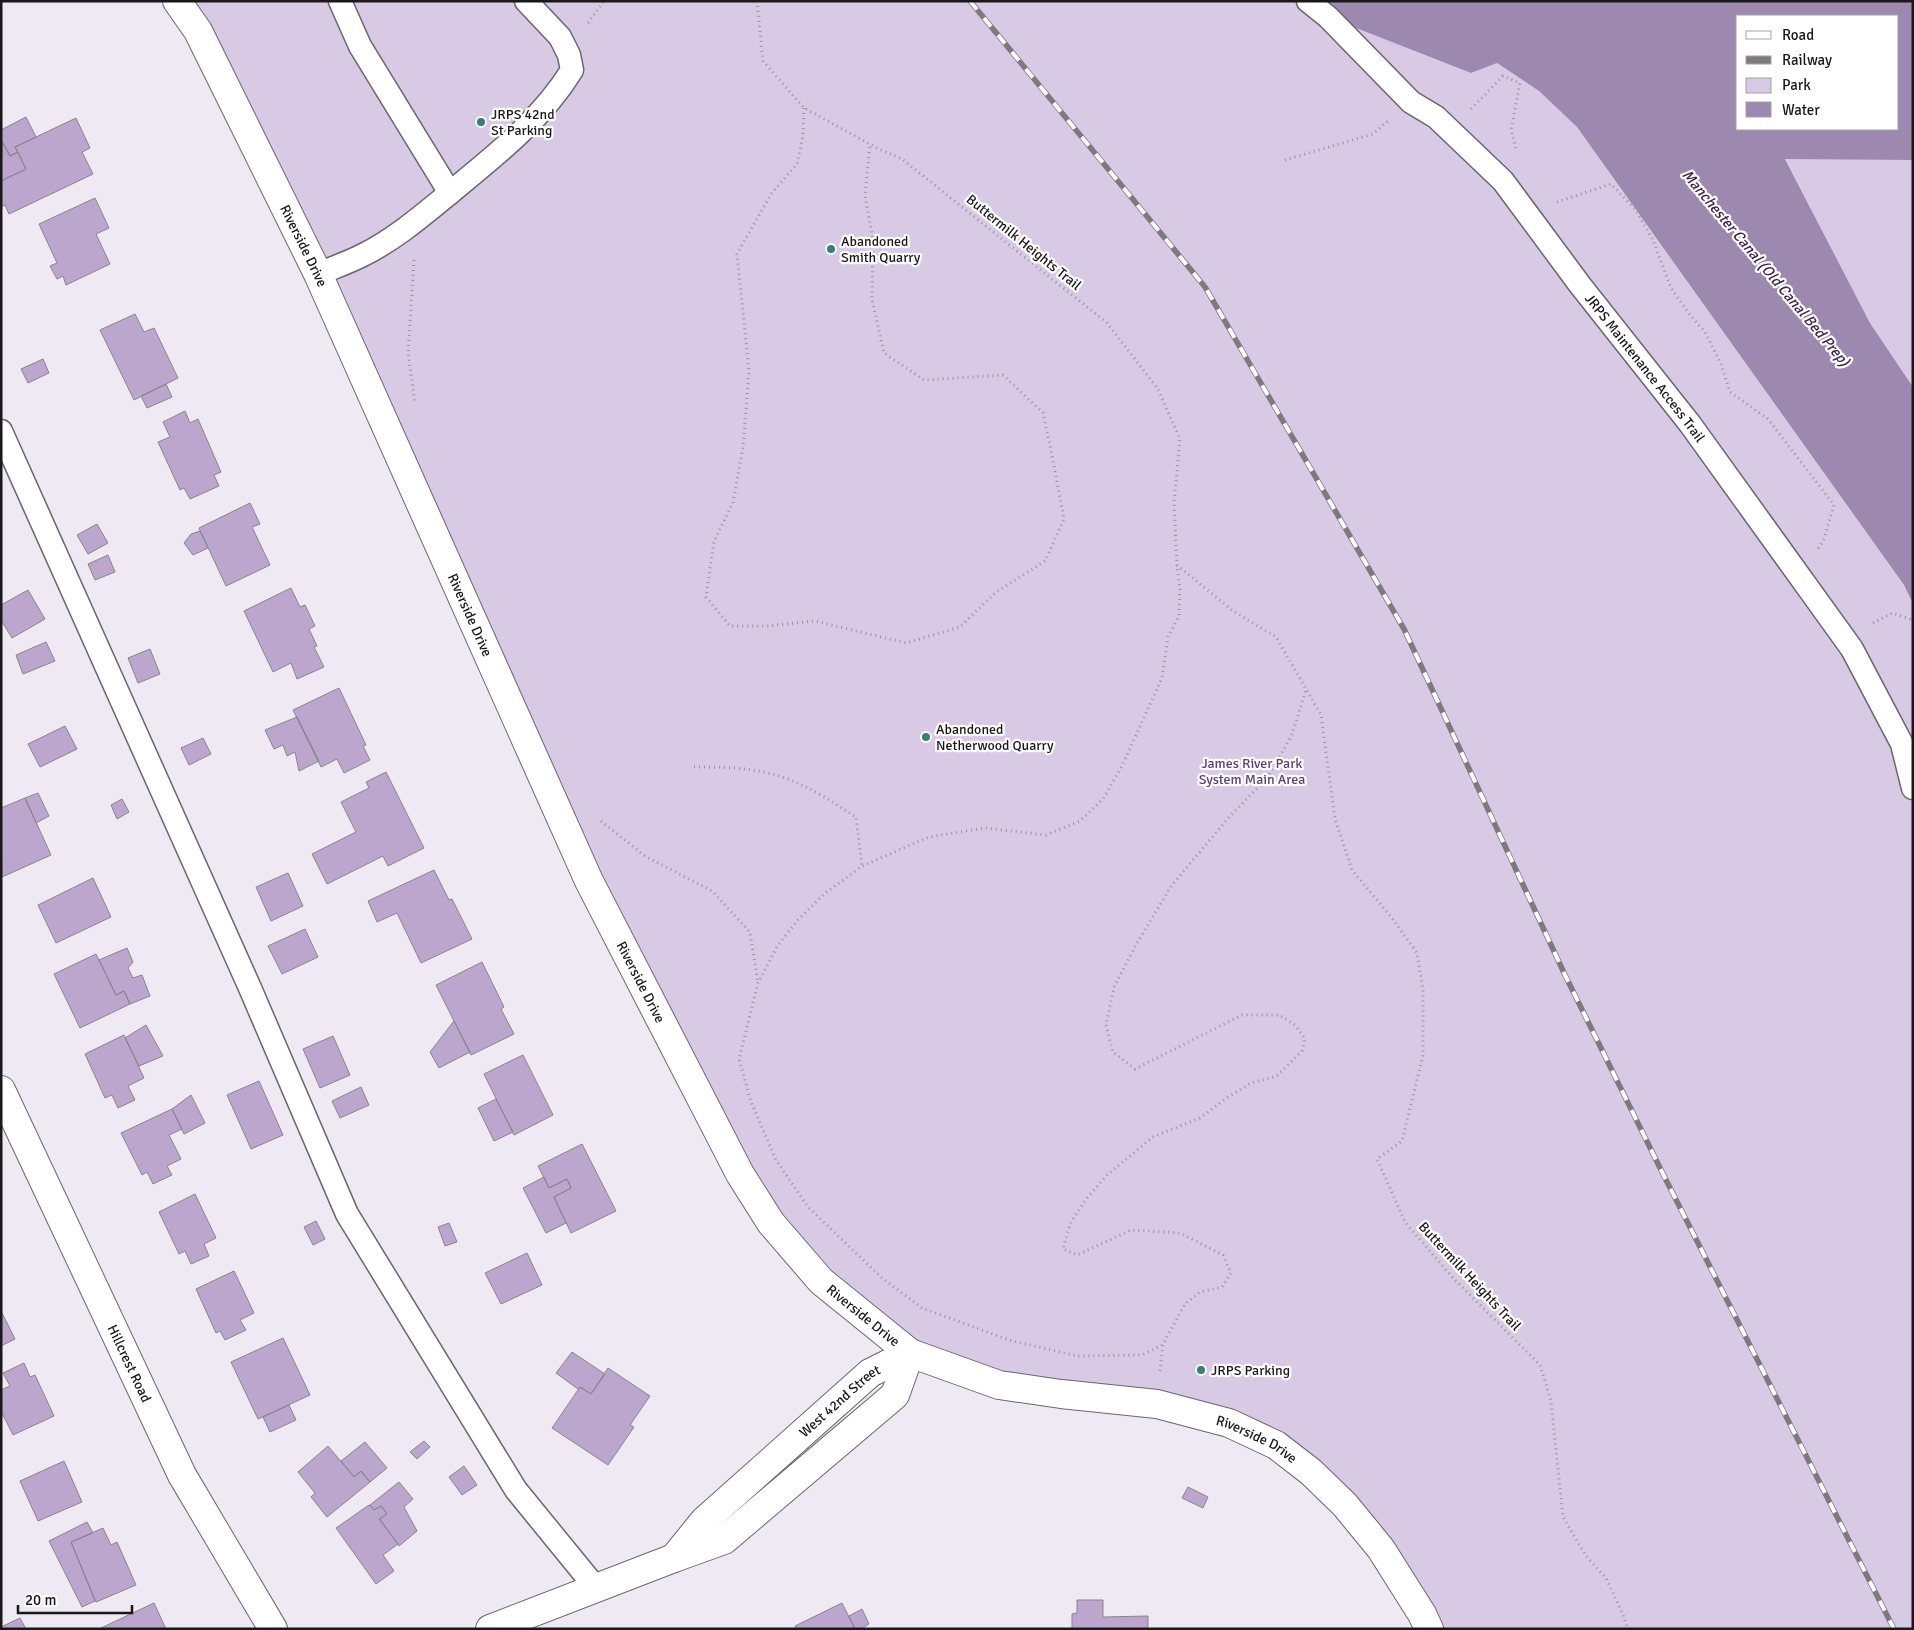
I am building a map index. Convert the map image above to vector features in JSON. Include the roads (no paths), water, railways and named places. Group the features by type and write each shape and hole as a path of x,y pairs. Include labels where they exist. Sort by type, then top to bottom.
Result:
{"street":[{"name":"Riverside Drive","path":"177,1 198,31 318,274 589,881 740,1174 771,1224 821,1281 910,1353 999,1385 1157,1404 1228,1424 1276,1445 1311,1472 1345,1505 1381,1549 1422,1614 1429,1629"},
{"name":"Hillcrest Road","path":"1,1090 7,1120 182,1475 273,1629"},
{"name":"West 42nd Street","path":"490,1629 674,1558 704,1521 870,1373 910,1353"}],"lane":[{"path":"340,1 360,46 450,193"},
{"path":"318,274 362,255 417,219 480,169 532,120 559,90 572,70 569,55 560,37 526,1"},
{"name":"JRPS Maintenance Access Trail","path":"1308,1 1328,17 1412,102 1436,117 1503,181 1580,285 1690,424 1852,649 1902,744 1913,788"},
{"path":"1,431 250,988 347,1214 516,1490 596,1588"}],"water":[{"name":"Manchester Canal (Old Canal Bed Prep)","path":"1323,1 1913,1 1913,160 1785,159 1870,323 1913,387 1913,604 1904,585 1577,127 1539,91 1497,63 1471,73 1356,28"}],"railway":[{"path":"970,1 1205,287 1404,629 1565,975 1665,1178 1894,1629"}],"place":[{"name":"JRPS 42nd St Parking","path":"481,122"},
{"name":"Abandoned Smith Quarry","path":"831,249"},
{"name":"Abandoned Netherwood Quarry","path":"926,737"},
{"name":"JRPS Parking","path":"1201,1370"}],"park label":[{"name":"James River Park System Main Area","path":"1252,772"}]}
